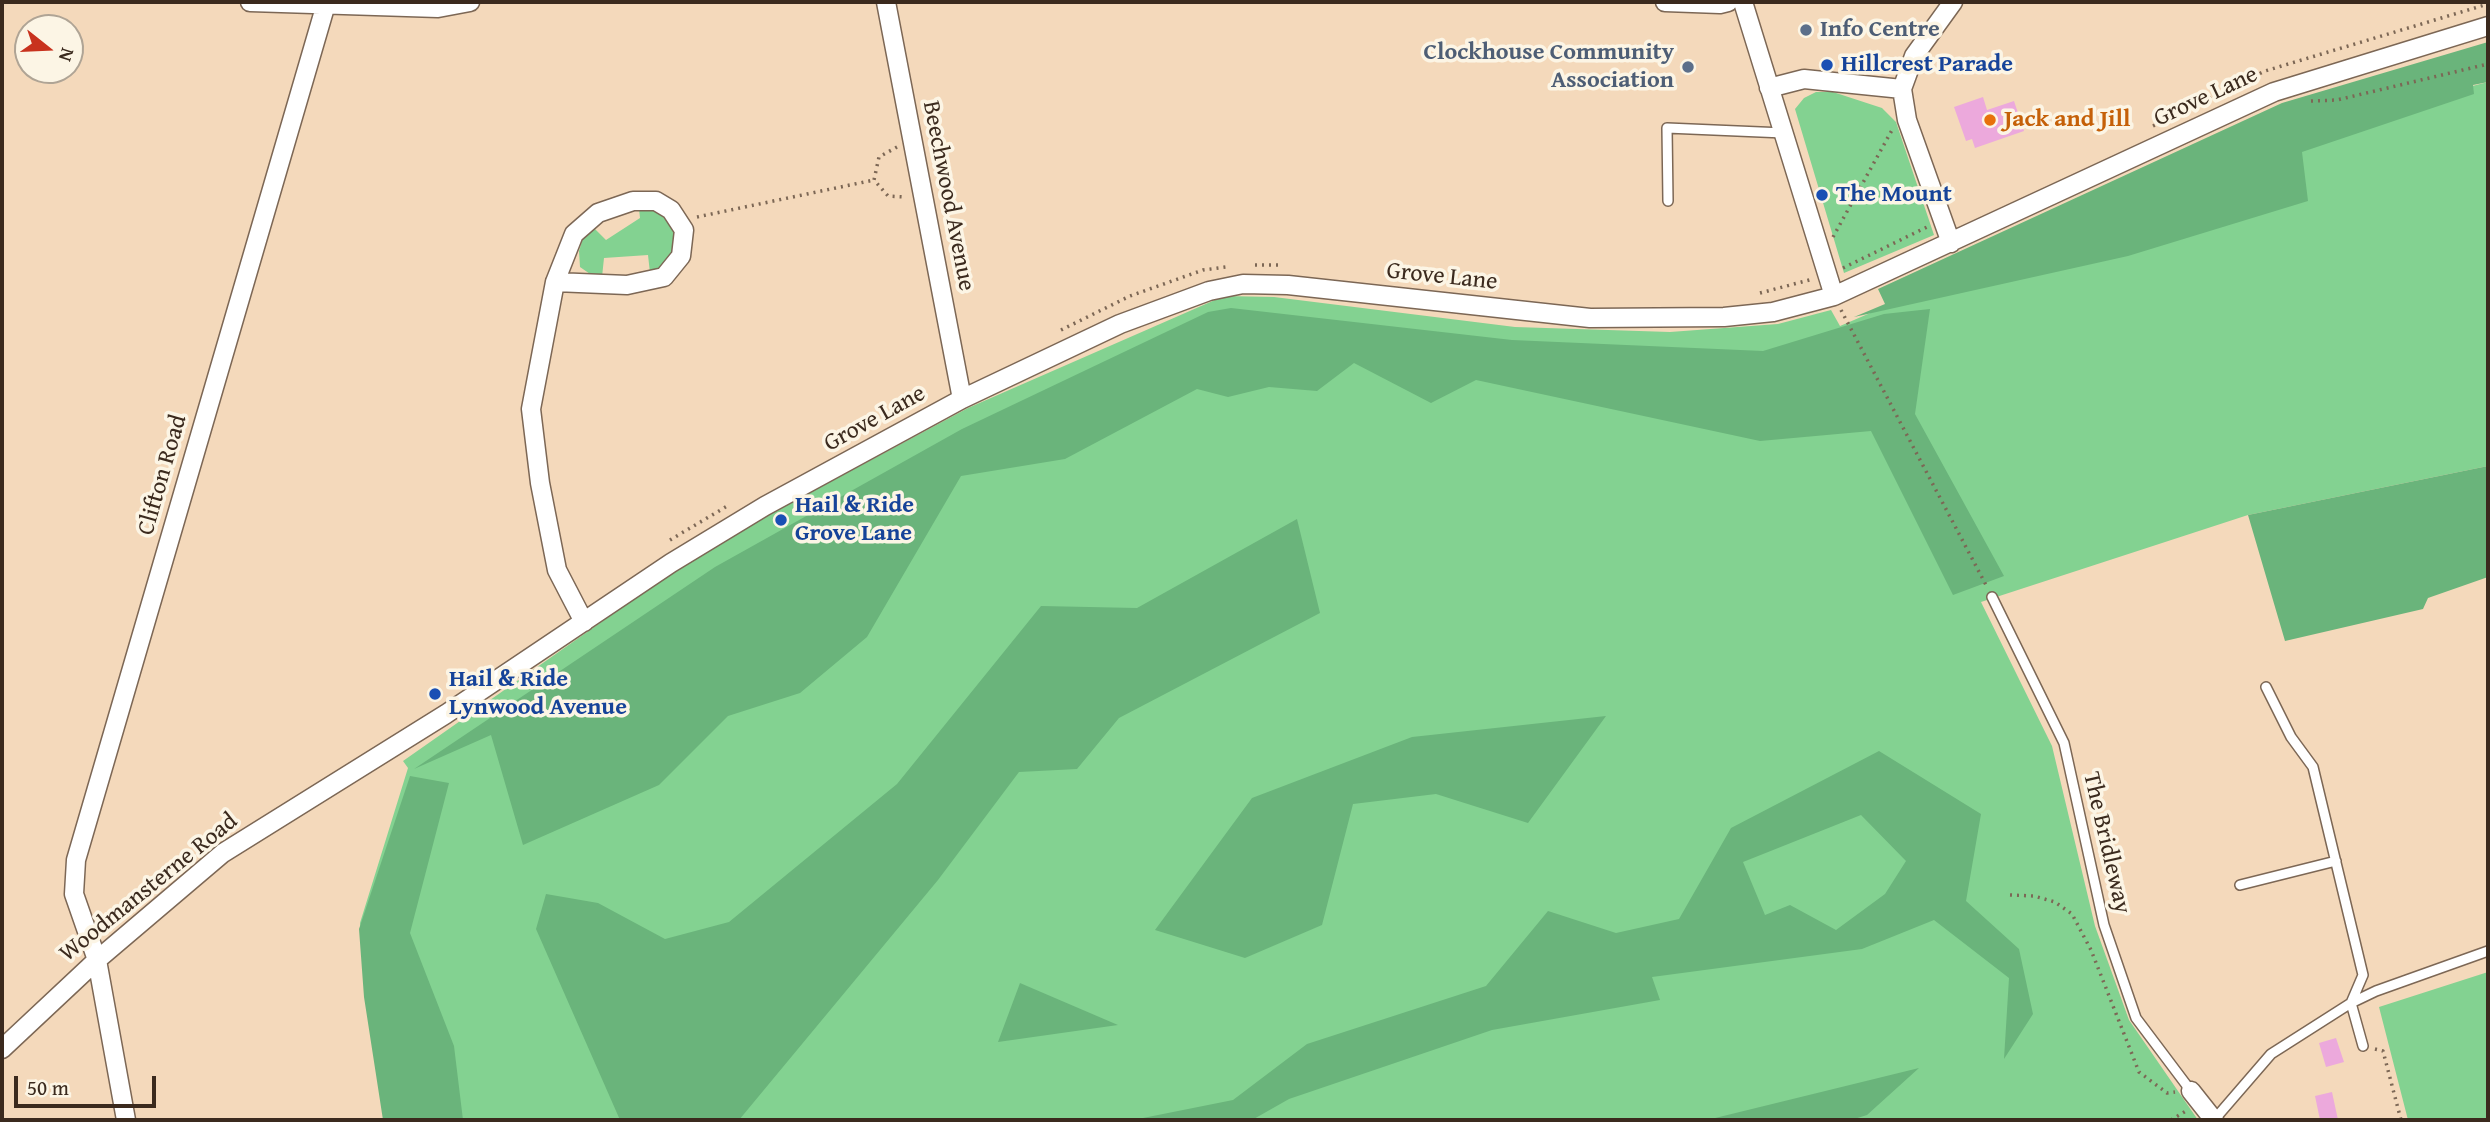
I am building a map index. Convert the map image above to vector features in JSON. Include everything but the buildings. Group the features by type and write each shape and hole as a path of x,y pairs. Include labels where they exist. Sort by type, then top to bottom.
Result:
{"street":[{"path":"250,2 439,5 470,2"},
{"name":"Beechwood Avenue","path":"886,2 962,399"},
{"path":"1665,2 1728,2"},
{"path":"1742,2 1834,296"},
{"path":"1951,243 1907,120 1902,89 1914,55 1953,2"},
{"name":"Clifton Road","path":"126,1120 97,960 74,894 76,860 327,4"},
{"name":"Grove Lane","path":"446,714 671,563 754,513 962,399 1120,324 1209,290 1243,284 1288,285 1590,318 1724,317 1773,312 1834,296 2273,92 2488,26"},
{"path":"1769,88 1804,79 1902,89"},
{"path":"555,282 627,285 664,277 681,256 684,230 671,209 656,201 633,201 598,213 574,233 555,282 531,409 540,483 557,570 584,622"},
{"name":"Woodmansterne Road","path":"2,1049 97,960 223,853 446,714"},
{"path":"2191,1091 2214,1120"}],"lane":[{"path":"1668,201 1667,128 1784,133"},
{"name":"The Bridleway","path":"1992,597 2064,743 2104,925 2136,1018 2191,1091"},
{"path":"2266,687 2291,737 2313,767 2363,975 2351,1003 2363,1046"},
{"path":"2239,885 2336,861"},
{"path":"2214,1120 2271,1054 2351,1003 2376,990 2488,951"}],"path":[{"path":"2152,126 2265,71 2488,4"},
{"path":"2309,101 2337,100 2488,64"},
{"path":"1823,255 1896,122 1907,120"},
{"path":"874,180 879,157 888,151 913,144"},
{"path":"874,180 888,196 899,198 923,195"},
{"path":"678,221 874,180"},
{"path":"1758,293 1828,275 1944,219"},
{"path":"1254,265 1293,266"},
{"path":"1056,332 1130,296 1203,270 1228,267"},
{"path":"1834,296 1992,597"},
{"path":"661,547 729,504"},
{"path":"2010,895 2035,896 2055,902 2072,914 2091,950 2139,1072 2167,1093 2191,1091"},
{"path":"2363,1046 2383,1051 2401,1120"}],"green space":[{"path":"2488,42 2488,82 2473,85 2474,94 2302,152 2308,201 2128,256 1854,317 1885,304 1878,289 2282,103"},
{"path":"2488,82 2488,466 2248,515 1981,602 2052,746 2095,926 2129,1020 2198,1120 386,1120 360,923 408,768 403,761 707,548 968,408 1224,296 1274,297 1515,327 1670,332 1778,324 1831,310 1840,326 2293,132"},
{"path":"1816,92 1833,92 1882,108 1896,122 1934,235 1844,273 1795,109 1804,98"},
{"path":"639,209 656,210 669,221 675,237 673,253 665,265 650,273 648,255 604,258 602,277 593,276 580,267 579,251 584,235 593,227 606,240 640,218"},
{"path":"1231,308 1512,340 1763,351 1884,314 1930,309 1915,414 2004,576 1953,595 1871,431 1760,441 1476,380 1431,403 1354,363 1317,391 1269,387 1228,397 1197,389 1065,459 961,476 867,637 800,693 728,716 659,785 523,845 491,735 414,769 715,567 962,429 1208,312"},
{"path":"2488,466 2488,577 2428,598 2423,609 2285,641 2248,515"},
{"path":"1297,519 1320,613 1119,718 1077,769 1019,772 938,880 739,1120 620,1120 536,929 546,894 598,903 665,939 729,922 897,784 1041,606 1137,608"},
{"path":"1606,716 1528,823 1436,794 1353,804 1322,925 1245,958 1155,930 1252,798 1412,737"},
{"path":"1879,751 1981,814 1966,901 2019,949 2033,1014 2004,1059 2009,978 1934,920 1862,949 1652,977 1660,1000 1492,1030 1289,1099 1252,1120 1133,1120 1233,1100 1307,1044 1486,986 1548,911 1616,933 1679,919 1731,828","holes":["1861,815 1906,861 1885,894 1836,930 1790,905 1765,915 1743,862"]},
{"path":"410,776 449,783 410,933 454,1046 463,1120 383,1120 364,997 359,929"},
{"path":"2488,972 2488,1120 2408,1120 2379,1007"},
{"path":"1020,983 1118,1025 998,1042"},
{"path":"1919,1068 1867,1115 1851,1120 1707,1120"}],"place":[{"name":"Info Centre","path":"1806,30"},
{"name":"Hillcrest Parade","path":"1827,65"},
{"name":"Clockhouse Community Association","path":"1688,67"},
{"name":"Jack and Jill","path":"1990,120"},
{"name":"The Mount","path":"1822,195"},
{"name":"Hail & Ride Grove Lane","path":"781,520"},
{"name":"Hail & Ride Lynwood Avenue","path":"435,694"}]}
